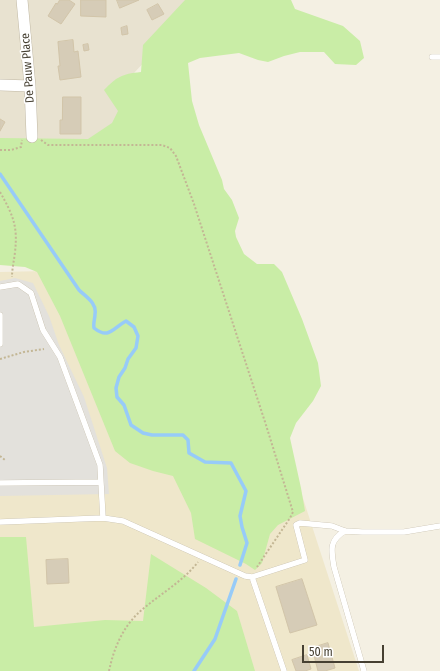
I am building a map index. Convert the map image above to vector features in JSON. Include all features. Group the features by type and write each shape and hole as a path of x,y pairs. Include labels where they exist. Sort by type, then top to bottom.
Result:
{"street":[{"name":"De Pauw Place","path":"22,0 30,86 31,134"},
{"path":"0,85 30,86"}],"lane":[{"path":"432,57 440,57"},
{"path":"0,287 18,284 31,293 43,330 60,357 100,465 104,518"},
{"path":"0,315 0,344"},
{"path":"0,483 101,482"},
{"path":"0,522 104,518 123,521 245,576 252,577 305,560 296,525 300,523 332,526 346,531 404,532 440,526"},
{"path":"346,531 339,534 334,541 331,552 364,671"},
{"path":"252,577 284,671"}],"path":[{"path":"0,150 11,150 21,147 21,132 31,134 48,145 162,145 170,148 176,156 194,204 293,512 253,572 252,577"},
{"path":"0,192 9,207 15,224 16,239 12,269 12,285"},
{"path":"0,360 44,348"},
{"path":"0,456 6,460"},
{"path":"109,671 113,653 120,637 132,620 143,609 175,585 194,568 202,556"}],"shaded area":[{"path":"0,0 203,0 133,74 129,138 0,152"},
{"path":"228,267 359,671 0,671 0,272"},
{"path":"15,278 33,283 49,316 59,345 84,397 107,468 109,494 0,496 0,281"}],"green space":[{"path":"185,0 291,0 295,9 343,26 360,41 364,58 356,65 335,64 324,52 300,52 268,62 239,53 200,58 188,63 192,101 199,125 222,180 224,189 232,200 239,218 235,231 236,237 244,254 257,264 274,264 282,272 302,319 318,363 321,386 313,401 296,423 290,438 305,511 278,525 270,534 262,563 255,570 195,539 191,513 173,476 130,463 115,451 60,316 37,272 25,267 0,265 0,138 88,139 112,123 118,111 104,90 120,77 141,72 143,45"},
{"path":"0,537 26,537 34,627 105,620 143,621 151,554 206,588 237,611 255,671 0,671"}],"building":[{"path":"60,0 69,0 75,4 61,24 48,16 56,3 57,4"},
{"path":"81,0 106,0 106,17 81,16"},
{"path":"117,0 139,0 120,8"},
{"path":"158,4 164,14 152,20 147,10"},
{"path":"127,26 128,34 122,35 121,28"},
{"path":"73,40 74,52 78,51 81,77 60,80 58,66 60,66 58,42"},
{"path":"88,44 89,50 84,51 83,45"},
{"path":"63,97 81,97 81,134 60,134"},
{"path":"0,119 5,122 0,131"},
{"path":"68,559 69,583 47,584 46,560"},
{"path":"302,579 317,625 290,633 276,587"},
{"path":"328,643 335,668 325,671 318,671 312,648"},
{"path":"307,655 311,669 296,671 292,660"}],"waterway":[{"path":"0,174 79,290 93,303 95,310 94,328 107,333 111,332 126,321 134,327 138,336 136,348 128,359 125,368 119,377 116,388 117,397 124,405 131,425 143,433 152,435 183,435 188,440 189,453 205,462 231,463 246,491 240,516 247,543 240,565"},
{"path":"194,671 215,639 236,579"}]}
